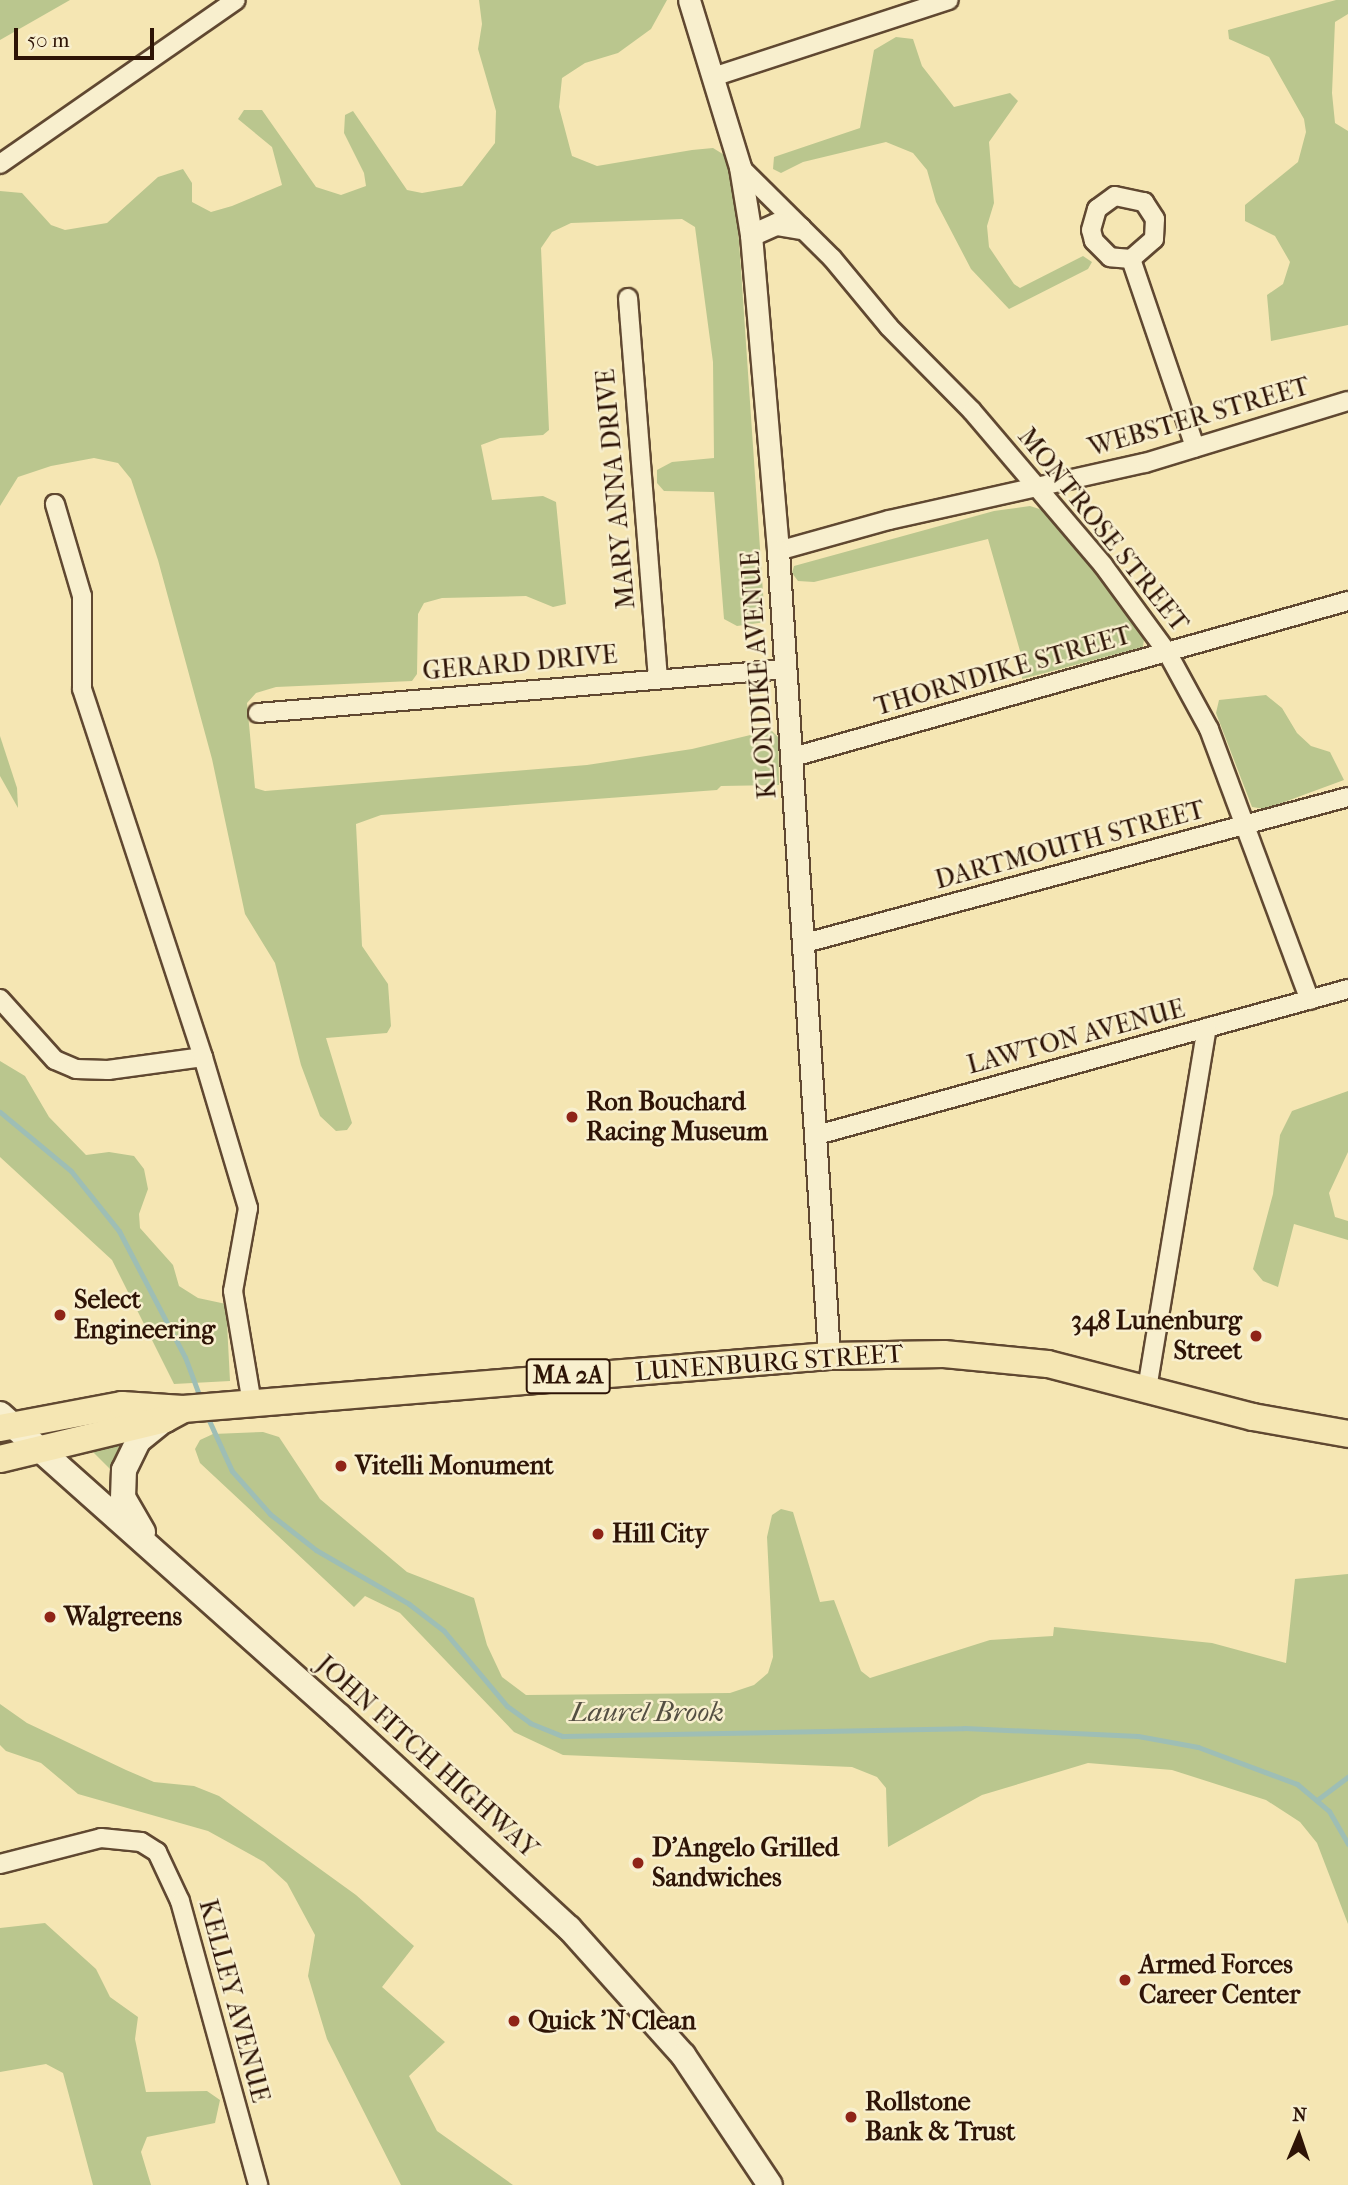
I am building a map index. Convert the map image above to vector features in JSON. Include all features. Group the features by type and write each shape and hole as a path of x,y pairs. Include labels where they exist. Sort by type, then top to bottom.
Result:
{"main road":[{"name":"LUNENBURG STREET","path":"0,1459 174,1414 241,1404 829,1356 944,1354 1005,1358 1147,1389 1265,1420 1348,1434"},
{"name":"LUNENBURG STREET","path":"4,1423 122,1405 174,1414"},
{"path":"156,1554 127,1508 122,1488 130,1454 174,1414"},
{"name":"JOHN FITCH HIGHWAY","path":"4,1423 339,1716 588,1948 683,2055 769,2185"}],"street":[{"path":"0,164 236,0"},
{"name":"KLONDIKE AVENUE","path":"689,0 740,167 751,235 793,757 829,1356"},
{"path":"713,78 949,0"},
{"name":"MONTROSE STREET","path":"740,167 800,228 1039,488 1167,652 1209,729 1310,1000"},
{"path":"751,235 776,224 800,228"},
{"path":"1131,259 1195,447"},
{"name":"MARY ANNA DRIVE","path":"628,298 657,677"},
{"name":"WEBSTER STREET","path":"778,551 889,520 1039,488 1195,447 1348,401"},
{"path":"55,504 82,596 81,677 85,701 203,1057 248,1208 233,1291 241,1404"},
{"name":"THORNDIKE STREET","path":"793,757 1348,601"},
{"name":"GERARD DRIVE","path":"258,713 657,677 786,669"},
{"name":"DARTMOUTH STREET","path":"805,943 1348,797"},
{"name":"LAWTON AVENUE","path":"817,1135 1348,989"},
{"path":"0,999 55,1060 76,1069 108,1070 203,1057"},
{"path":"1147,1389 1207,1028"},
{"name":"KELLEY AVENUE","path":"0,1864 91,1839 141,1842 157,1852 173,1879 258,2185"}],"green space":[{"path":"0,0 70,0 0,40"},
{"path":"479,0 667,0 651,29 618,53 585,63 562,78 559,107 572,156 597,166 713,148 726,156 738,226 765,622 737,626 724,619 714,492 664,491 657,483 657,470 672,462 714,458 713,362 695,227 682,219 571,223 552,232 541,248 549,430 543,435 500,438 481,445 492,500 543,496 556,502 566,604 553,607 526,596 442,598 424,603 418,614 417,674 412,681 276,687 256,693 247,703 255,788 265,791 587,765 692,749 771,730 778,737 779,785 721,786 717,790 381,815 356,824 362,946 388,984 391,1026 387,1033 326,1038 352,1123 347,1130 336,1131 320,1116 301,1065 275,963 245,914 212,759 158,560 131,479 118,463 94,458 51,466 18,477 0,506 0,191 22,193 51,225 65,230 107,223 158,177 183,169 192,183 192,202 211,212 232,206 282,185 272,147 238,119 244,110 262,110 316,187 341,195 366,186 364,173 344,133 345,115 353,111 407,190 422,193 462,186 495,143 496,111 478,49 482,24"},
{"path":"1336,0 1348,0 1348,14 1335,22 1332,93 1335,123 1348,131 1348,325 1271,341 1267,295 1283,284 1290,262 1275,236 1245,221 1245,205 1298,162 1306,132 1304,119 1269,57 1229,39 1228,30"},
{"path":"896,37 913,39 922,66 954,107 1010,93 1018,101 989,142 994,203 987,226 989,247 1014,284 1020,288 1083,256 1092,262 1088,269 1009,309 971,269 936,202 927,170 913,153 886,142 803,162 781,173 773,169 774,157 860,128 874,50"},
{"path":"1030,506 1049,512 1144,639 1143,647 1022,679 1022,658 988,539 814,582 798,581 792,573 794,566 994,511"},
{"path":"1266,695 1282,708 1297,733 1311,746 1330,752 1344,780 1265,809 1252,807 1216,713 1219,700"},
{"path":"0,736 17,788 18,808 0,776"},
{"path":"0,1061 25,1076 49,1117 86,1155 109,1152 134,1156 144,1169 148,1189 139,1214 140,1228 173,1265 179,1286 198,1298 226,1304 230,1381 174,1384 112,1260 0,1157"},
{"path":"1348,1091 1348,1152 1329,1193 1335,1217 1348,1221 1348,1240 1294,1224 1278,1287 1263,1281 1253,1269 1273,1194 1280,1135 1292,1111"},
{"path":"263,1432 279,1437 320,1499 407,1572 474,1598 487,1645 502,1677 526,1695 730,1693 754,1685 768,1673 773,1657 767,1537 772,1515 781,1509 793,1512 820,1602 834,1600 861,1671 870,1678 990,1640 1053,1636 1054,1627 1212,1643 1286,1663 1295,1579 1348,1574 1348,1924 1317,1843 1300,1822 1266,1800 1172,1770 1088,1763 982,1795 888,1847 886,1788 877,1777 852,1767 563,1755 514,1732 400,1613 365,1596 354,1607 200,1463 195,1449 200,1440 213,1434"},
{"path":"118,1444 121,1447 112,1471 92,1451"},
{"path":"0,1704 27,1723 154,1782 194,1786 219,1796 356,1895 414,1946 382,1987 445,2042 409,2076 437,2131 513,2185 401,2185 327,2039 308,1976 315,1935 287,1883 264,1862 208,1831 78,1794 41,1763 6,1751 0,1745"},
{"path":"45,1923 96,1969 110,1997 138,2017 135,2039 146,2092 207,2091 220,2100 215,2123 147,2137 141,2152 151,2185 93,2185 63,2073 46,2064 0,2072 0,1928"}],"waterway":[{"name":"Laurel Brook","path":"0,1112 71,1171 119,1231 185,1357 201,1400"},
{"name":"Laurel Brook","path":"207,1416 232,1471 270,1514 316,1550 409,1604 444,1631 507,1706 530,1723 563,1736 964,1728 1138,1736 1198,1747 1297,1784 1329,1811 1348,1844"},
{"path":"1317,1800 1348,1777"}],"place":[{"name":"Ron Bouchard Racing Museum","path":"572,1117"},
{"name":"Select Engineering","path":"60,1315"},
{"name":"348 Lunenburg Street","path":"1256,1336"},
{"name":"Vitelli Monument","path":"341,1466"},
{"name":"Hill City","path":"598,1534"},
{"name":"Walgreens","path":"50,1617"},
{"name":"D'Angelo Grilled Sandwiches","path":"638,1863"},
{"name":"Armed Forces Career Center","path":"1125,1980"},
{"name":"Quick 'N Clean","path":"514,2021"},
{"name":"Rollstone Bank & Trust","path":"851,2117"}]}
